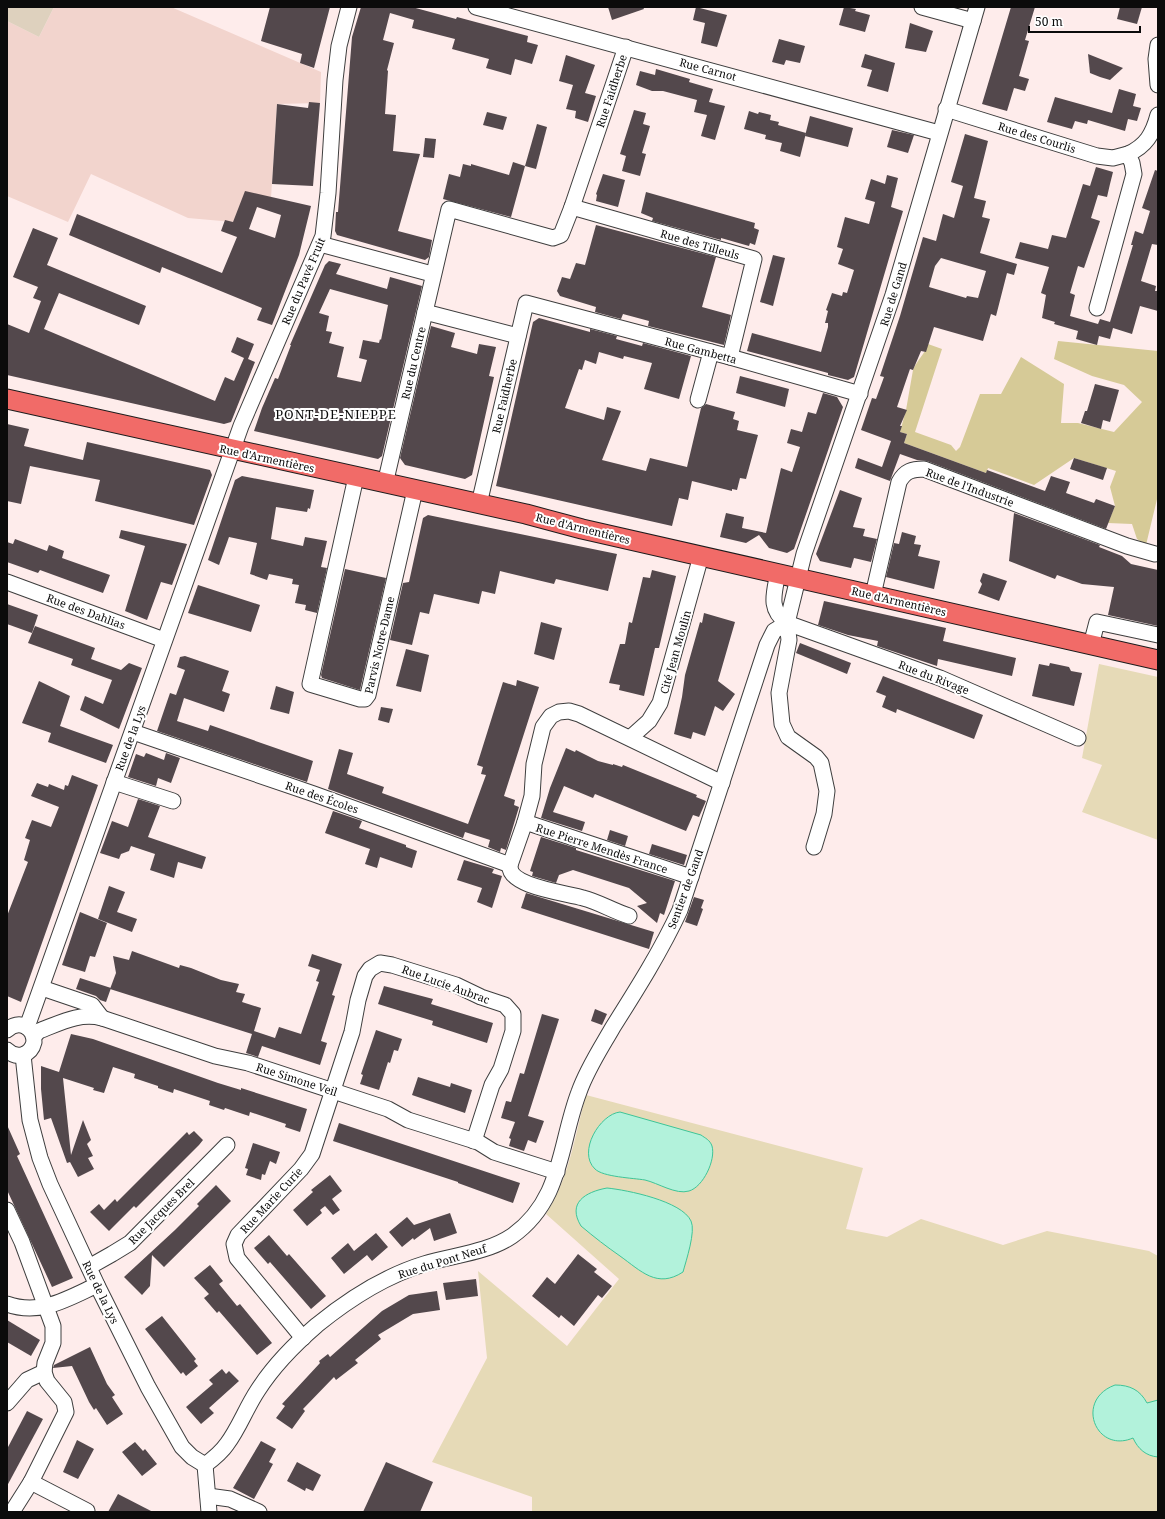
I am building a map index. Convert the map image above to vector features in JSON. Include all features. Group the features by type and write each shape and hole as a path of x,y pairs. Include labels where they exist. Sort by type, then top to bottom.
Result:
{"main road":[{"name":"Rue d'Armentières","path":"7,399 479,504 1158,660"}],"street":[{"name":"Rue du Pavé Fruit","path":"233,450 246,412 320,244 326,219 336,69 339,46 349,7"},
{"name":"Rue Carnot","path":"476,7 939,133"},
{"path":"922,7 975,14"},
{"name":"Rue de Gand","path":"798,578 806,547 893,295 946,109 975,14"},
{"path":"1158,45 1156,59 1158,85"},
{"name":"Rue Faidherbe","path":"549,237 556,238 561,235 572,207 626,47"},
{"name":"Rue des Courlis","path":"946,109 1097,156 1113,158 1137,150 1147,141 1155,126 1158,115"},
{"path":"1097,308 1134,174 1132,163 1128,154"},
{"name":"Rue des Tilleuls","path":"572,207 754,259 730,357"},
{"name":"Rue du Centre","path":"385,484 425,312 432,274 449,209 549,237"},
{"path":"320,244 432,274"},
{"name":"Rue Faidherbe","path":"479,504 526,303 541,307"},
{"name":"Rue Gambetta","path":"541,307 730,357 860,394"},
{"path":"425,312 518,336"},
{"path":"698,400 711,352"},
{"name":"Rue de la Lys","path":"205,1466 187,1453 178,1441 133,1358 50,1184 36,1146 27,1105 23,1055 32,1048 31,1031 42,988 164,640 233,450"},
{"name":"Rue de l'Industrie","path":"873,595 899,482 905,473 916,469 924,469 1127,546 1155,554"},
{"name":"Parvis Notre-Dame","path":"356,477 310,684 360,700 365,699 368,695 415,490"},
{"name":"Cité Jean Moulin","path":"630,738 649,721 660,703 701,556"},
{"path":"778,573 774,596 774,606 777,614 787,623"},
{"path":"798,578 787,623 789,640 779,693 782,724 788,737 816,757 821,763 827,791 824,814 814,847"},
{"name":"Rue des Dahlias","path":"7,582 164,640"},
{"path":"1091,645 1097,622 1158,635"},
{"name":"Rue du Rivage","path":"787,623 940,678 1078,738"},
{"name":"Sentier de Gand","path":"557,1172 571,1116 583,1081 670,932 691,877 767,645 774,632 787,623"},
{"path":"525,822 532,796 534,764 544,727 551,716 564,711 574,712 722,783"},
{"name":"Rue des Écoles","path":"132,732 314,794 510,865"},
{"path":"114,782 173,801"},
{"name":"Rue Pierre Mendès France","path":"510,865 525,822 691,877"},
{"path":"510,865 512,875 537,888 583,898 612,911 629,916"},
{"name":"Rue Lucie Aubrac","path":"332,1091 352,1032 365,976 370,969 380,964 388,964 456,985 475,995 505,1005 511,1010 514,1019 513,1031 500,1070 492,1085 474,1141"},
{"path":"42,988 92,1006 102,1018"},
{"name":"Rue Simone Veil","path":"31,1031 39,1031 78,1016 88,1015 102,1018 215,1056 248,1063 388,1109 413,1122 474,1141 494,1152 557,1172"},
{"path":"7,1030 18,1024 31,1031"},
{"path":"7,1050 14,1055 23,1055"},
{"name":"Rue Marie Curie","path":"303,1338 237,1258 234,1244 238,1235 308,1161 314,1148 332,1091"},
{"name":"Rue Jacques Brel","path":"89,1267 130,1243 227,1146"},
{"name":"Rue du Pont Neuf","path":"205,1466 226,1446 264,1380 282,1358 340,1307 390,1278 419,1266 484,1248 506,1240 523,1227 540,1208 552,1187 557,1172"},
{"path":"7,1210 22,1242 31,1271 47,1307 54,1338 45,1363 44,1372 47,1381 64,1402 66,1412 31,1482 12,1512"},
{"path":"7,1304 31,1309 47,1307 97,1285"},
{"path":"7,1403 27,1380 44,1372"},
{"path":"205,1466 208,1512"},
{"path":"31,1482 87,1511"},
{"path":"208,1496 230,1499 259,1512"}],"shaded area":[{"path":"7,7 54,7 39,37 7,21"},
{"path":"54,7 171,7 321,72 320,103 277,104 271,198 233,222 188,218 91,174 68,222 7,196 7,21 39,37"},
{"path":"1058,341 1158,351 1158,495 1146,545 1137,539 1132,524 1108,523 1115,506 1110,487 1116,471 1074,458 1034,485 988,468 986,473 904,443 907,434 900,432 906,410 913,370 928,344 942,349 915,432 951,445 956,451 960,447 980,394 1001,394 1021,357 1064,384 1061,423 1078,423 1114,432 1142,402 1124,385 1092,376 1054,359"},
{"path":"1099,664 1158,677 1158,840 1082,812 1102,765 1082,758"},
{"path":"586,1095 863,1168 846,1229 887,1237 921,1219 1003,1245 1047,1231 1149,1251 1158,1256 1158,1512 532,1512 532,1497 432,1462 487,1358 478,1271 567,1346 619,1279 546,1214 554,1200 566,1172"},
{"path":"620,1112 701,1135 709,1141 712,1146 712,1158 707,1172 699,1184 689,1191 684,1192 667,1188 650,1181 604,1174 595,1169 590,1162 588,1153 593,1135 605,1119 612,1114"},
{"path":"607,1188 640,1194 666,1202 686,1214 691,1221 692,1232 683,1272 674,1277 665,1279 650,1276 600,1242 581,1226 577,1218 576,1211 580,1200 592,1192"},
{"path":"1115,1385 1134,1389 1144,1398 1147,1403 1158,1400 1158,1457 1143,1451 1133,1438 1120,1441 1109,1439 1100,1432 1095,1423 1093,1413 1095,1402 1102,1392"}],"building":[{"path":"270,7 330,7 314,68 300,63 302,54 261,41"},
{"path":"361,7 412,7 456,19 457,17 528,36 527,42 538,45 532,64 515,59 511,75 486,68 489,59 452,49 455,39 412,28 414,20 390,13 383,40 394,43 387,70 385,114 396,115 393,151 420,154 398,231 432,240 429,257 425,260 337,235 335,231 336,212 338,212 352,37"},
{"path":"608,7 643,7 644,9 612,20"},
{"path":"696,7 727,15 717,47 701,43 705,23 693,20"},
{"path":"844,7 856,9 855,11 870,15 865,32 839,25"},
{"path":"1011,7 1035,7 1025,40 1029,41 1019,76 1029,79 1025,91 1014,88 1007,111 982,104"},
{"path":"1120,7 1142,7 1137,24 1117,19"},
{"path":"910,23 933,31 926,52 905,48"},
{"path":"779,39 805,46 800,63 786,60 784,65 772,62"},
{"path":"865,54 895,63 888,92 867,86 872,70 861,67"},
{"path":"1088,54 1123,68 1110,80 1090,73"},
{"path":"566,55 595,65 585,93 596,96 588,122 575,118 576,111 566,109 573,85 559,81"},
{"path":"656,69 690,79 689,82 713,89 709,102 725,106 715,140 701,136 707,115 694,112 697,100 663,91 652,91 636,85 640,71 655,75"},
{"path":"1119,89 1136,94 1133,106 1141,108 1137,121 1128,119 1125,131 1088,120 1087,124 1075,121 1072,129 1047,122 1055,97 1112,113"},
{"path":"309,102 320,103 313,186 272,184 277,104 308,108"},
{"path":"634,110 646,113 643,124 650,126 642,153 646,154 640,176 622,171 626,156 620,154"},
{"path":"749,111 758,114 759,112 771,115 770,120 779,122 778,125 806,133 800,157 780,151 782,143 765,139 766,135 744,129"},
{"path":"487,112 507,117 503,130 483,125"},
{"path":"810,116 853,128 848,147 805,136"},
{"path":"537,124 547,127 536,169 525,166"},
{"path":"892,130 914,135 908,153 887,147"},
{"path":"965,134 988,141 974,198 986,201 982,217 990,219 980,253 1017,264 1014,275 1007,273 996,316 991,314 983,341 934,327 926,352 921,351 913,370 910,369 897,407 907,410 900,426 902,426 900,432 907,434 904,443 986,473 987,470 1045,491 1051,476 1070,482 1066,493 1094,503 1096,499 1115,506 1106,529 927,461 917,460 900,454 890,481 855,468 858,458 882,467 891,441 861,430 872,398 876,399 884,377 880,376 900,316 923,237 936,241 943,214 954,218 963,186 951,182","holes":["941,258 986,271 978,298 967,296 966,298 929,287 935,266"]},
{"path":"425,138 436,139 434,158 423,157"},
{"path":"513,162 525,166 511,217 443,199 449,174 460,177 463,164 471,166 471,164 509,175"},
{"path":"1096,167 1113,172 1107,197 1098,195 1091,218 1100,221 1084,268 1078,266 1070,293 1075,295 1070,316 1098,324 1100,319 1110,322 1133,245 1131,245 1135,231 1143,234 1150,211 1142,208 1155,170 1158,171 1158,245 1152,244 1141,281 1156,286 1155,291 1158,291 1158,311 1140,306 1132,334 1113,328 1110,339 1099,336 1097,345 1076,339 1078,331 1054,324 1055,322 1042,318 1046,295 1041,293 1049,267 1015,258 1020,242 1048,249 1052,235 1066,238 1083,184 1090,186"},
{"path":"603,174 625,180 618,207 596,201 596,194"},
{"path":"887,175 898,178 891,207 903,211 854,377 848,380 828,375 828,373 747,351 752,333 821,352 828,327 828,323 825,323 828,311 826,310 832,293 842,296 843,292 847,293 854,270 838,264 843,249 837,247 845,217 869,224 875,202 865,199 871,179 885,184"},
{"path":"245,191 311,206 299,255 272,325 257,320 262,308 162,267 160,273 69,235 77,214 222,273 237,237 221,231 225,220 233,222","holes":["257,207 281,215 275,238 249,229"]},
{"path":"646,192 755,223 754,228 759,230 755,245 750,243 749,246 721,238 721,240 652,221 653,218 641,213"},
{"path":"596,225 716,257 702,307 731,315 724,345 648,326 649,321 623,314 621,319 595,312 596,307 560,296 557,291 562,277 570,279 576,263 585,265"},
{"path":"33,228 58,238 47,265 146,306 139,325 59,293 44,329 215,401 225,377 234,381 244,358 231,352 237,337 254,344 248,359 255,362 231,422 224,424 7,375 7,324 29,333 41,301 33,298 38,287 13,277"},
{"path":"773,255 785,258 773,306 760,302"},
{"path":"329,261 341,264 336,274 387,289 390,277 422,286 382,456 378,459 254,431 262,408 275,378 278,379 290,345 325,265","holes":["330,289 388,305 381,340 380,339 379,343 363,340 359,358 367,360 361,382 337,377 344,347 329,343 332,332 326,331 329,316 319,313"]},
{"path":"539,318 590,332 590,329 617,336 616,339 642,346 643,343 691,356 679,399 644,389 652,363 624,356 623,359 599,352 596,364 585,360 582,370 579,369 565,408 604,420 607,407 621,411 602,460 646,471 650,458 687,467 701,408 706,404 735,412 733,419 739,421 737,430 758,435 746,479 740,478 737,490 732,489 732,491 692,481 688,500 679,498 672,526 496,486 533,322"},
{"path":"431,326 455,333 451,347 477,354 479,344 496,347 489,376 494,377 472,475 465,479 405,465 400,458"},
{"path":"740,376 789,389 785,407 736,393"},
{"path":"1095,384 1119,390 1110,422 1103,420 1101,429 1081,423 1085,411 1087,411"},
{"path":"823,393 837,397 843,407 794,549 787,553 769,548 759,535 746,543 720,537 726,513 744,517 742,528 766,533 781,468 792,472 800,447 787,443 791,429 802,432 808,412 816,414"},
{"path":"7,424 29,429 24,446 83,460 87,442 210,470 212,475 194,525 95,501 100,480 30,466 21,504 7,501"},
{"path":"1074,458 1107,468 1103,480 1070,469"},
{"path":"242,476 314,490 310,509 308,508 307,512 276,507 271,539 303,546 305,537 327,541 321,567 327,568 317,613 305,610 306,605 295,603 299,585 292,584 293,579 269,574 267,580 250,574 257,543 229,537 219,565 208,560 235,480"},
{"path":"840,490 862,498 853,527 865,529 863,536 877,539 871,562 854,558 851,568 820,561 816,554"},
{"path":"1014,513 1100,545 1099,547 1122,556 1131,564 1158,570 1158,626 1108,615 1114,587 1082,584 1057,575 1055,579 1009,561"},
{"path":"428,515 617,554 608,591 556,579 554,584 500,571 495,594 482,591 479,604 434,594 429,614 420,612 412,645 390,640 403,583 409,582 423,518"},
{"path":"121,530 187,544 172,585 161,582 147,620 125,611 145,546 119,538"},
{"path":"902,532 916,536 914,544 921,545 918,556 940,561 934,589 886,577 894,543 899,544"},
{"path":"15,539 47,551 49,545 64,551 62,558 110,575 103,593 40,570 38,573 7,562 7,542 13,544"},
{"path":"345,569 386,578 360,690 322,678 321,675"},
{"path":"652,570 676,576 659,648 655,648 644,696 619,690 620,685 609,683 620,644 625,644 629,622 632,623 643,577 650,578"},
{"path":"983,573 1007,581 999,601 978,593 982,584 980,581"},
{"path":"198,585 260,605 251,632 188,613"},
{"path":"824,601 946,628 943,641 1016,658 1012,676 938,659 937,666 877,646 878,641 848,635 818,625"},
{"path":"7,604 38,615 32,633 7,624"},
{"path":"704,613 735,622 718,681 735,694 723,711 715,706 705,736 693,732 691,739 674,734 685,675"},
{"path":"541,622 562,628 554,660 534,654"},
{"path":"35,626 95,648 91,659 121,670 129,663 142,668 119,729 80,710 85,696 103,704 112,680 71,665 73,659 28,643"},
{"path":"800,643 851,663 847,674 796,653"},
{"path":"406,649 429,655 421,692 396,686"},
{"path":"185,656 229,671 222,691 230,694 224,712 184,698 177,721 208,731 210,725 313,761 307,782 157,731 170,693 176,695 185,670 177,667 180,657"},
{"path":"1050,663 1069,667 1071,671 1082,673 1074,706 1032,696 1039,664 1049,666"},
{"path":"883,676 983,715 974,739 897,709 896,713 882,707 886,696 876,692"},
{"path":"517,680 539,687 504,796 515,800 514,805 519,807 506,850 501,848 500,852 488,847 490,840 465,832 463,838 328,789 339,749 353,753 347,774 384,787 382,793 468,824 486,775 481,774 483,767 477,765 503,682 516,686"},
{"path":"39,681 70,696 60,726 113,745 106,763 48,742 51,733 22,723"},
{"path":"276,686 294,692 289,714 270,709"},
{"path":"381,707 393,709 389,723 378,720"},
{"path":"566,748 575,752 576,750 598,761 622,767 623,765 697,795 696,797 706,801 699,817 693,815 686,831 595,794 593,798 564,786 553,812 585,822 582,831 541,818 550,788"},
{"path":"146,753 164,760 166,753 180,758 171,783 158,778 156,786 128,777 136,754 144,757"},
{"path":"72,775 98,785 21,1002 7,996 7,916 28,862 24,860 30,840 25,838 32,820 51,827 59,807 31,796 37,783 48,787 49,784 64,790 65,785 68,786"},
{"path":"138,799 160,806 148,837 206,857 202,869 178,862 174,878 150,870 155,854 131,846 129,851 121,854 119,859 100,853 112,821 128,827"},
{"path":"333,811 362,821 359,828 406,845 406,847 417,851 412,868 380,857 377,868 365,864 370,849 325,833"},
{"path":"610,830 628,836 625,846 607,840"},
{"path":"541,837 576,848 576,850 675,881 664,915 660,913 657,923 637,906 647,903 629,888 573,870 559,875 556,883 532,876 533,872 530,871"},
{"path":"652,844 687,855 684,865 649,854"},
{"path":"464,860 494,869 492,873 502,876 492,908 477,902 482,888 457,880"},
{"path":"109,886 125,892 117,912 137,919 132,932 98,919"},
{"path":"526,893 654,932 649,949 521,908"},
{"path":"694,897 704,900 701,908 703,909 697,926 685,922"},
{"path":"80,912 107,923 95,957 90,956 85,972 62,965"},
{"path":"132,951 179,968 180,965 221,980 239,984 236,992 245,994 242,1002 261,1008 254,1031 275,1038 279,1027 301,1034 319,982 316,981 320,970 308,966 312,954 342,964 332,995 335,996 321,1041 327,1043 320,1065 262,1046 258,1057 246,1053 252,1034 110,989 116,973 113,956 129,960"},
{"path":"80,978 111,988 106,1002 100,1000 96,996 76,989"},
{"path":"384,986 433,999 431,1004 493,1023 487,1043 432,1025 433,1021 378,1004"},
{"path":"595,1009 607,1014 602,1025 591,1021"},
{"path":"542,1014 559,1019 528,1116 544,1121 536,1143 528,1140 524,1151 509,1146 511,1139 509,1138 515,1122 501,1118 506,1101 511,1102 520,1073 524,1074"},
{"path":"376,1030 402,1039 398,1051 394,1050 390,1063 388,1062 379,1090 360,1084 363,1075 361,1074"},
{"path":"71,1034 93,1039 218,1083 241,1090 241,1088 307,1109 300,1132 285,1127 286,1124 250,1112 249,1116 225,1108 224,1110 209,1105 210,1101 174,1089 173,1093 158,1088 158,1086 134,1078 135,1074 113,1067 104,1093 93,1090 94,1088 63,1078 71,1155 83,1120 91,1140 87,1144 93,1156 88,1158 94,1169 78,1177 70,1162 67,1163 51,1118 44,1120 41,1089 41,1066 59,1072"},
{"path":"418,1077 450,1087 451,1083 472,1090 465,1113 412,1095"},
{"path":"339,1123 520,1183 513,1203 458,1182 333,1141"},
{"path":"7,1125 20,1154 17,1156 73,1278 52,1287 7,1190"},
{"path":"194,1131 203,1140 199,1145 136,1208 134,1206 109,1231 90,1212 99,1204 104,1210 115,1199 117,1202 187,1132 189,1135"},
{"path":"253,1143 280,1152 276,1164 270,1161 265,1175 262,1174 261,1180 246,1175 248,1169 245,1168"},
{"path":"330,1175 342,1191 332,1199 340,1210 333,1215 325,1206 320,1210 322,1213 307,1226 293,1210 313,1192 311,1190"},
{"path":"216,1185 231,1201 164,1267 152,1255 150,1286 142,1295 124,1277 199,1206 197,1204"},
{"path":"450,1213 457,1233 434,1241 430,1228 414,1240 413,1238 402,1247 389,1232 407,1217 414,1225"},
{"path":"376,1233 388,1247 372,1261 367,1255 344,1274 331,1258 348,1243 354,1251"},
{"path":"269,1235 287,1256 289,1254 326,1296 311,1309 270,1262 268,1264 254,1248"},
{"path":"578,1254 597,1269 594,1272 612,1286 602,1298 598,1295 574,1326 561,1315 559,1318 532,1296 547,1277 555,1284"},
{"path":"210,1265 223,1281 219,1284 237,1306 240,1304 272,1343 257,1355 219,1311 217,1313 204,1298 209,1294 194,1278"},
{"path":"476,1279 478,1296 446,1300 443,1283"},
{"path":"437,1291 440,1310 413,1314 378,1335 381,1339 355,1360 358,1363 336,1380 334,1377 303,1409 305,1411 292,1429 276,1418 285,1406 282,1404 320,1363 319,1361 328,1354 330,1357 382,1311 409,1295"},
{"path":"162,1316 196,1359 194,1361 198,1366 186,1376 183,1372 181,1374 145,1329"},
{"path":"7,1320 40,1340 31,1356 7,1342"},
{"path":"90,1347 107,1384 115,1395 112,1397 123,1414 107,1425 96,1408 94,1410 89,1402 72,1366 53,1368 54,1365"},
{"path":"222,1369 226,1374 229,1371 239,1381 209,1408 214,1413 201,1424 186,1407 213,1384 209,1380"},
{"path":"27,1411 43,1419 7,1486 7,1449"},
{"path":"77,1440 94,1449 78,1479 63,1472"},
{"path":"261,1441 276,1449 269,1462 273,1464 254,1499 233,1488"},
{"path":"135,1442 143,1451 145,1449 157,1464 142,1476 122,1452"},
{"path":"297,1462 321,1475 313,1491 306,1488 305,1491 287,1481"},
{"path":"386,1462 433,1482 420,1512 363,1512"},
{"path":"118,1494 153,1512 108,1512"}],"district":[{"name":"PONT-DE-NIEPPE","path":"336,414"}]}
